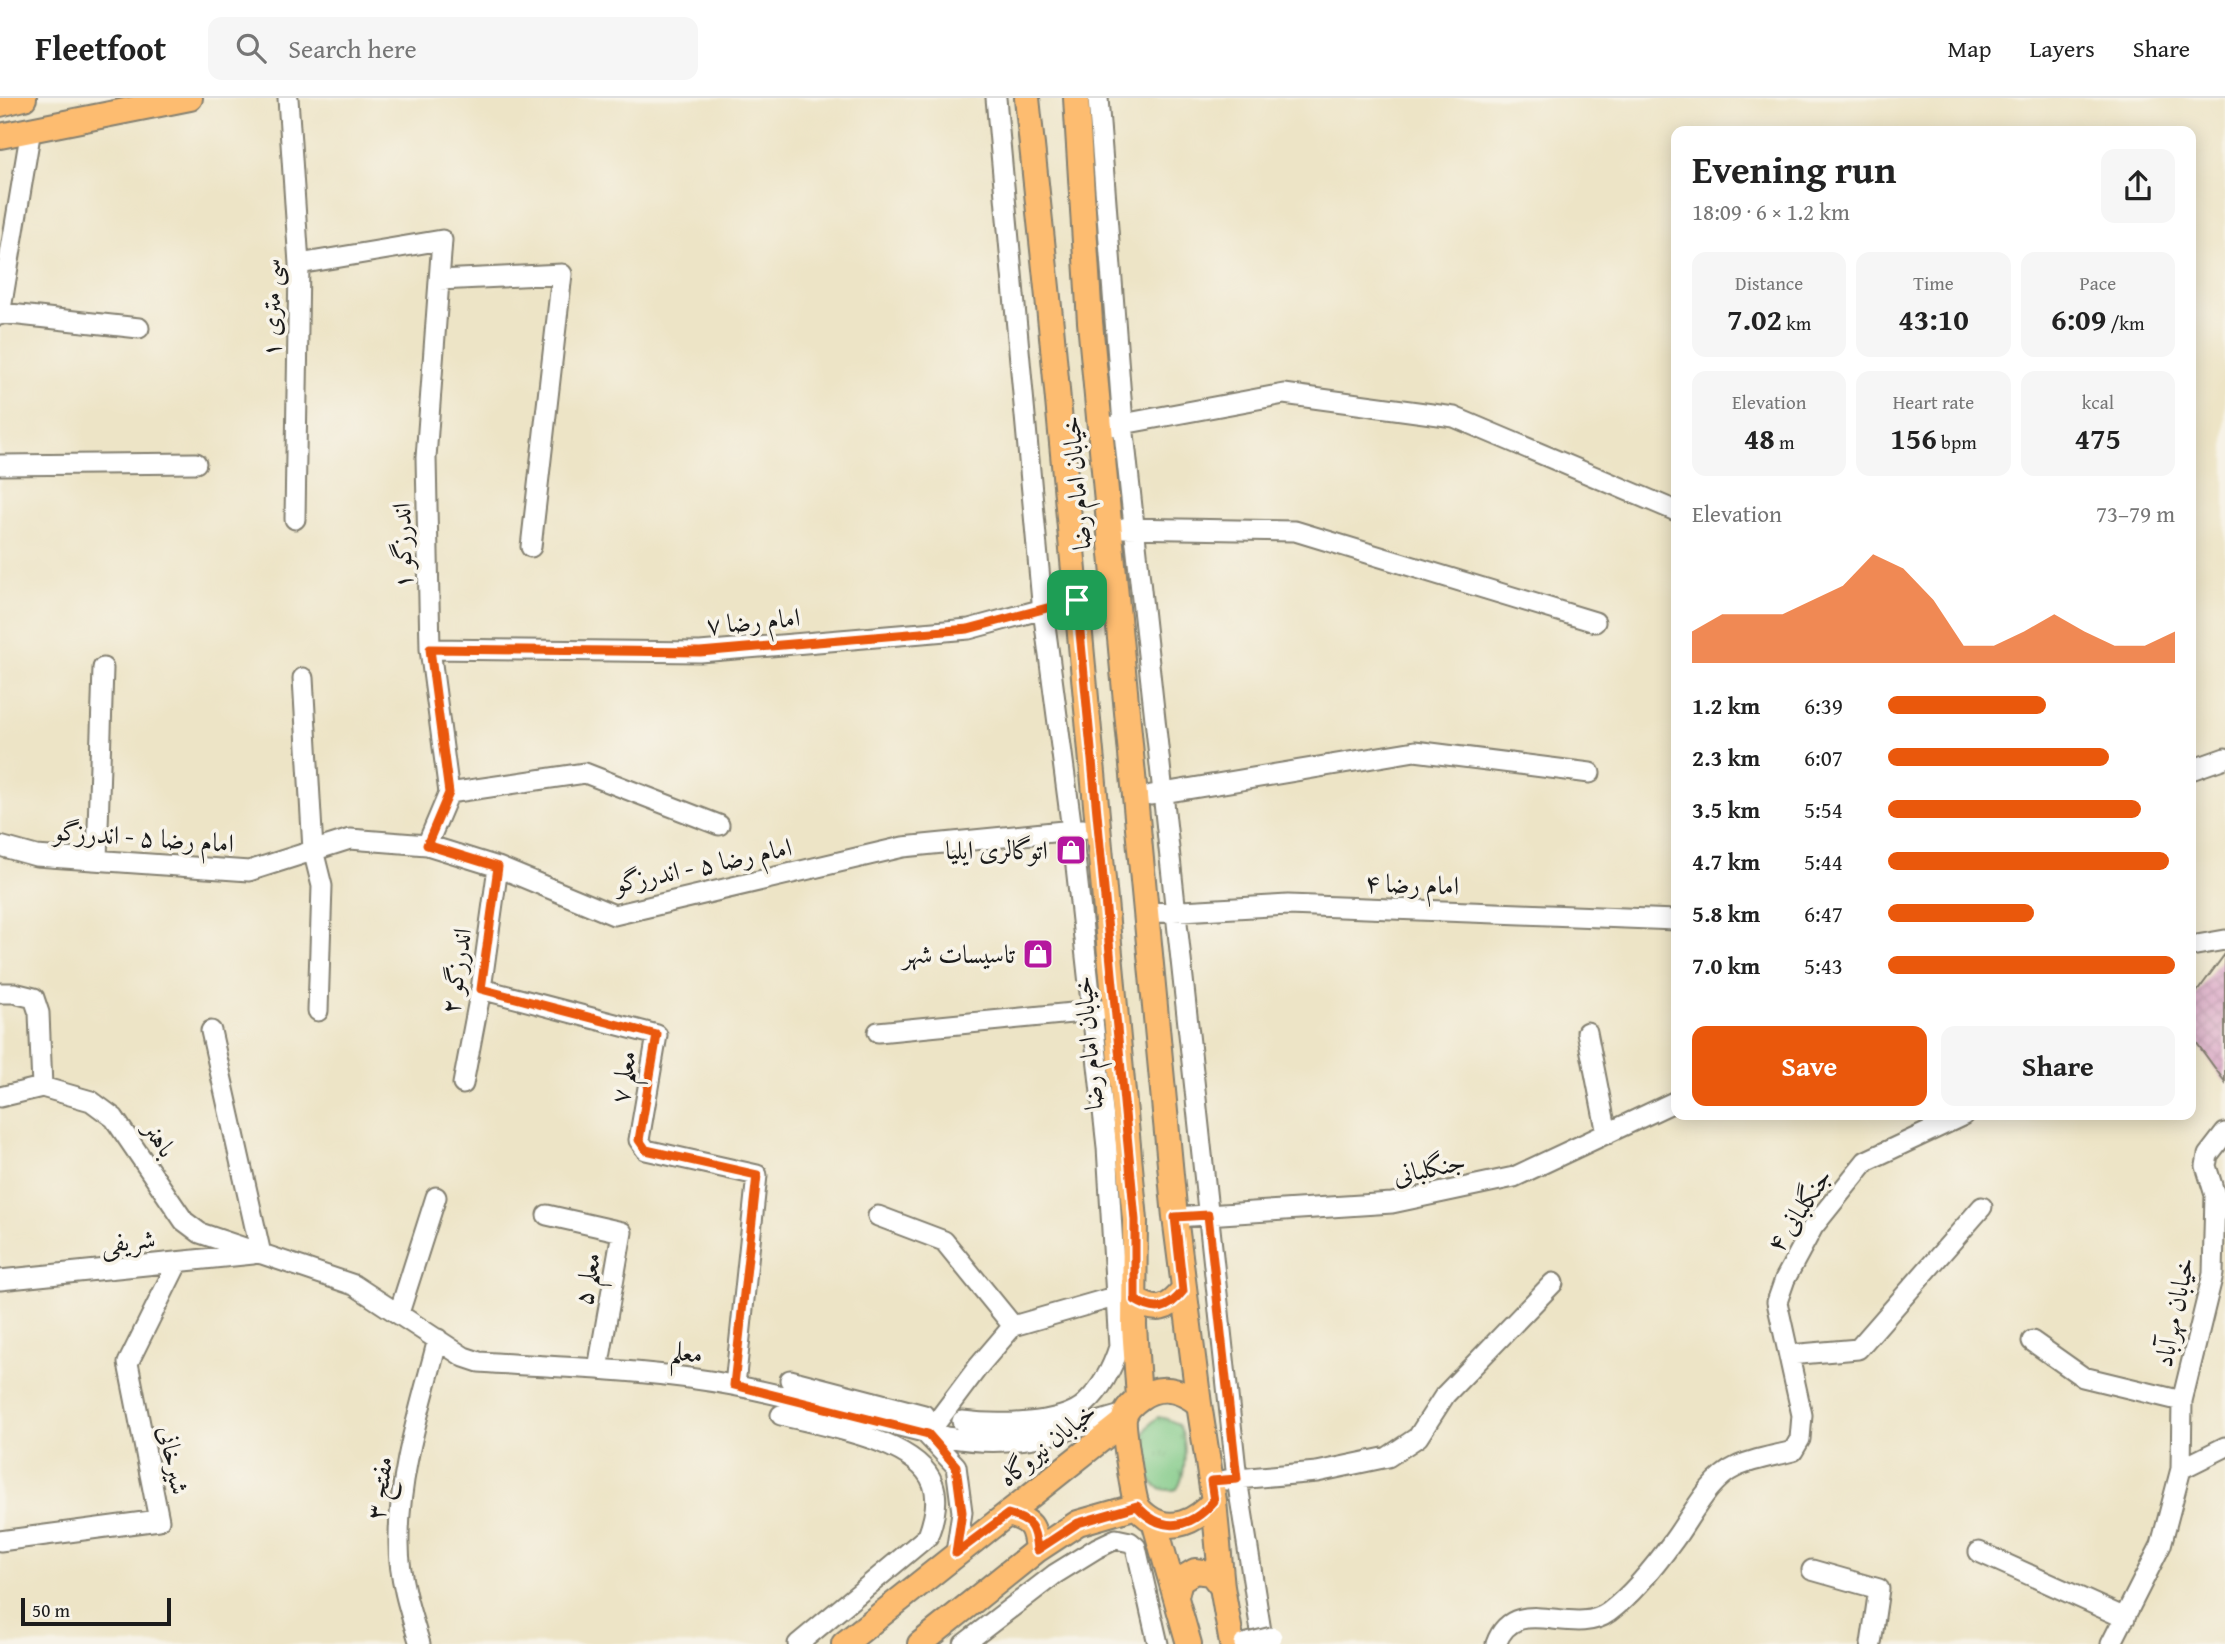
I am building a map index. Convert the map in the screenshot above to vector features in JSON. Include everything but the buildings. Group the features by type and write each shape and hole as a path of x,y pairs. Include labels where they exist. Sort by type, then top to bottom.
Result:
{"main road":[{"path":"0,104 24,98"},
{"path":"0,136 190,98"},
{"name":"خیابان امام رضا","path":"1027,98 1098,828 1103,1010 1135,1220 1129,1295 1134,1326 1129,1411 1145,1513 1176,1596 1189,1644"},
{"path":"1032,137 1035,98"},
{"name":"خیابان امام رضا","path":"1076,98 1090,322 1112,426 1122,528 1136,797 1175,1217 1212,1491 1222,1587 1232,1644"},
{"path":"1129,1295 1147,1307 1161,1308 1174,1302 1183,1291"},
{"path":"1129,1411 1147,1392 1165,1389 1184,1393 1199,1404"},
{"name":"خیابان نیروگاه","path":"844,1644 1008,1514 1129,1411"},
{"path":"919,1644 1037,1550 1078,1523 1145,1513 1177,1525 1198,1517 1212,1491"},
{"path":"1008,1514 1025,1519 1036,1532 1037,1550"},
{"path":"1176,1596 1180,1580 1195,1571 1211,1573 1222,1587"}],"street":[{"name":"سی متری ۱","path":"288,98 299,264 295,519"},
{"path":"878,1032 1103,1010 1072,831 1043,609 996,98"},
{"path":"1098,98 1112,426 1284,394 1454,417 1671,509"},
{"path":"31,129 0,314 139,328"},
{"name":"اندرزگو ۱","path":"299,264 442,240 426,458 430,649 449,793"},
{"path":"439,280 562,274 531,547"},
{"path":"0,465 196,463"},
{"path":"1244,1644 1268,1640 1237,1479 1163,793 1122,528 1295,531 1595,622"},
{"name":"امام رضا ۷","path":"430,649 700,652 968,629 1077,600"},
{"path":"97,860 103,668"},
{"path":"303,678 313,850 322,886 318,1011"},
{"path":"1136,797 1415,751 1590,773"},
{"path":"2196,768 2225,758"},
{"path":"427,845 449,793 585,773 719,825"},
{"name":"امام رضا ۵ - اندرزگو","path":"0,846 36,856 249,871 350,839 427,845 498,867 614,915 902,847 1098,828"},
{"name":"اندرزگو ۲","path":"463,1084 481,989 498,867"},
{"name":"امام رضا ۴","path":"1146,913 1288,905 1671,920"},
{"path":"2196,945 2225,940"},
{"name":"معلم ۷","path":"481,989 657,1035 639,1140 646,1150 757,1175 734,1385"},
{"path":"0,993 34,998 39,1013 42,1087"},
{"path":"211,1031 261,1254"},
{"path":"1587,1032 1607,1134"},
{"name":"باهنر","path":"0,1097 42,1087 91,1101 114,1118 184,1221 201,1233 261,1254"},
{"name":"جنگلبانی","path":"1175,1217 1392,1203 1514,1177 1671,1103"},
{"name":"جنگلبانی ۴","path":"1496,1644 1505,1627 1519,1617 1586,1621 1608,1613 1638,1584 1667,1549 1707,1492 1734,1468 1793,1451 1800,1439 1802,1415 1777,1302 1785,1279 1813,1227 1866,1161 1953,1120"},
{"name":"خیابان مهرآباد","path":"2111,1644 2161,1545 2181,1469 2182,1401 2213,1274 2215,1195 2206,1166 2208,1155 2225,1133"},
{"path":"399,1313 436,1197"},
{"path":"1789,1355 1858,1349 1982,1207"},
{"name":"معلم ۵","path":"547,1215 622,1232 598,1369"},
{"path":"878,1216 944,1241 1013,1326"},
{"name":"شریفی","path":"0,1280 261,1254"},
{"name":"معلم","path":"261,1254 354,1285 464,1357 479,1362 598,1369 700,1379 1006,1442 1053,1435 1129,1411"},
{"name":"شیرخانی","path":"0,1541 159,1520 128,1363 178,1262"},
{"path":"1212,1491 1237,1479 1317,1472 1388,1457 1418,1437 1445,1395 1553,1283"},
{"path":"926,1425 1013,1326 1129,1295 1119,1347 1110,1375 1085,1405 1061,1415 1003,1425 962,1421"},
{"name":"مفتح ۳","path":"420,1644 404,1589 399,1545 404,1476 438,1339"},
{"path":"2032,1340 2083,1377 2182,1401"},
{"path":"790,1380 926,1425 956,1466 962,1512 956,1553"},
{"path":"781,1415 876,1440 916,1459 933,1481 936,1497 928,1536 798,1644"},
{"path":"2181,1469 2225,1447"},
{"path":"964,1644 1055,1574 1116,1539 1136,1546 1158,1644"},
{"path":"1979,1552 2124,1618"},
{"path":"1812,1570 1879,1589 1871,1644"}],"green space":[{"path":"1158,1417 1175,1422 1182,1432 1185,1458 1177,1489 1159,1488 1152,1483 1143,1467 1142,1439 1148,1426"}],"place":[{"name":"اتوگالری ایلیا","path":"1071,850"},
{"name":"تاسیسات شهر","path":"1038,954"}],"route":[{"path":"1077,600 1135,1220 1135,1300 1147,1307 1161,1308 1174,1302 1183,1291 1175,1217 1208,1215 1237,1479 1211,1481 1214,1501 1198,1517 1177,1525 1154,1521 1137,1506 1078,1523 1037,1550 1036,1532 1025,1519 1008,1514 956,1553 962,1498 956,1466 928,1434 734,1385 757,1175 646,1150 639,1140 657,1035 481,989 498,867 427,845 449,793 430,649 700,652 968,629 1077,600"}]}
